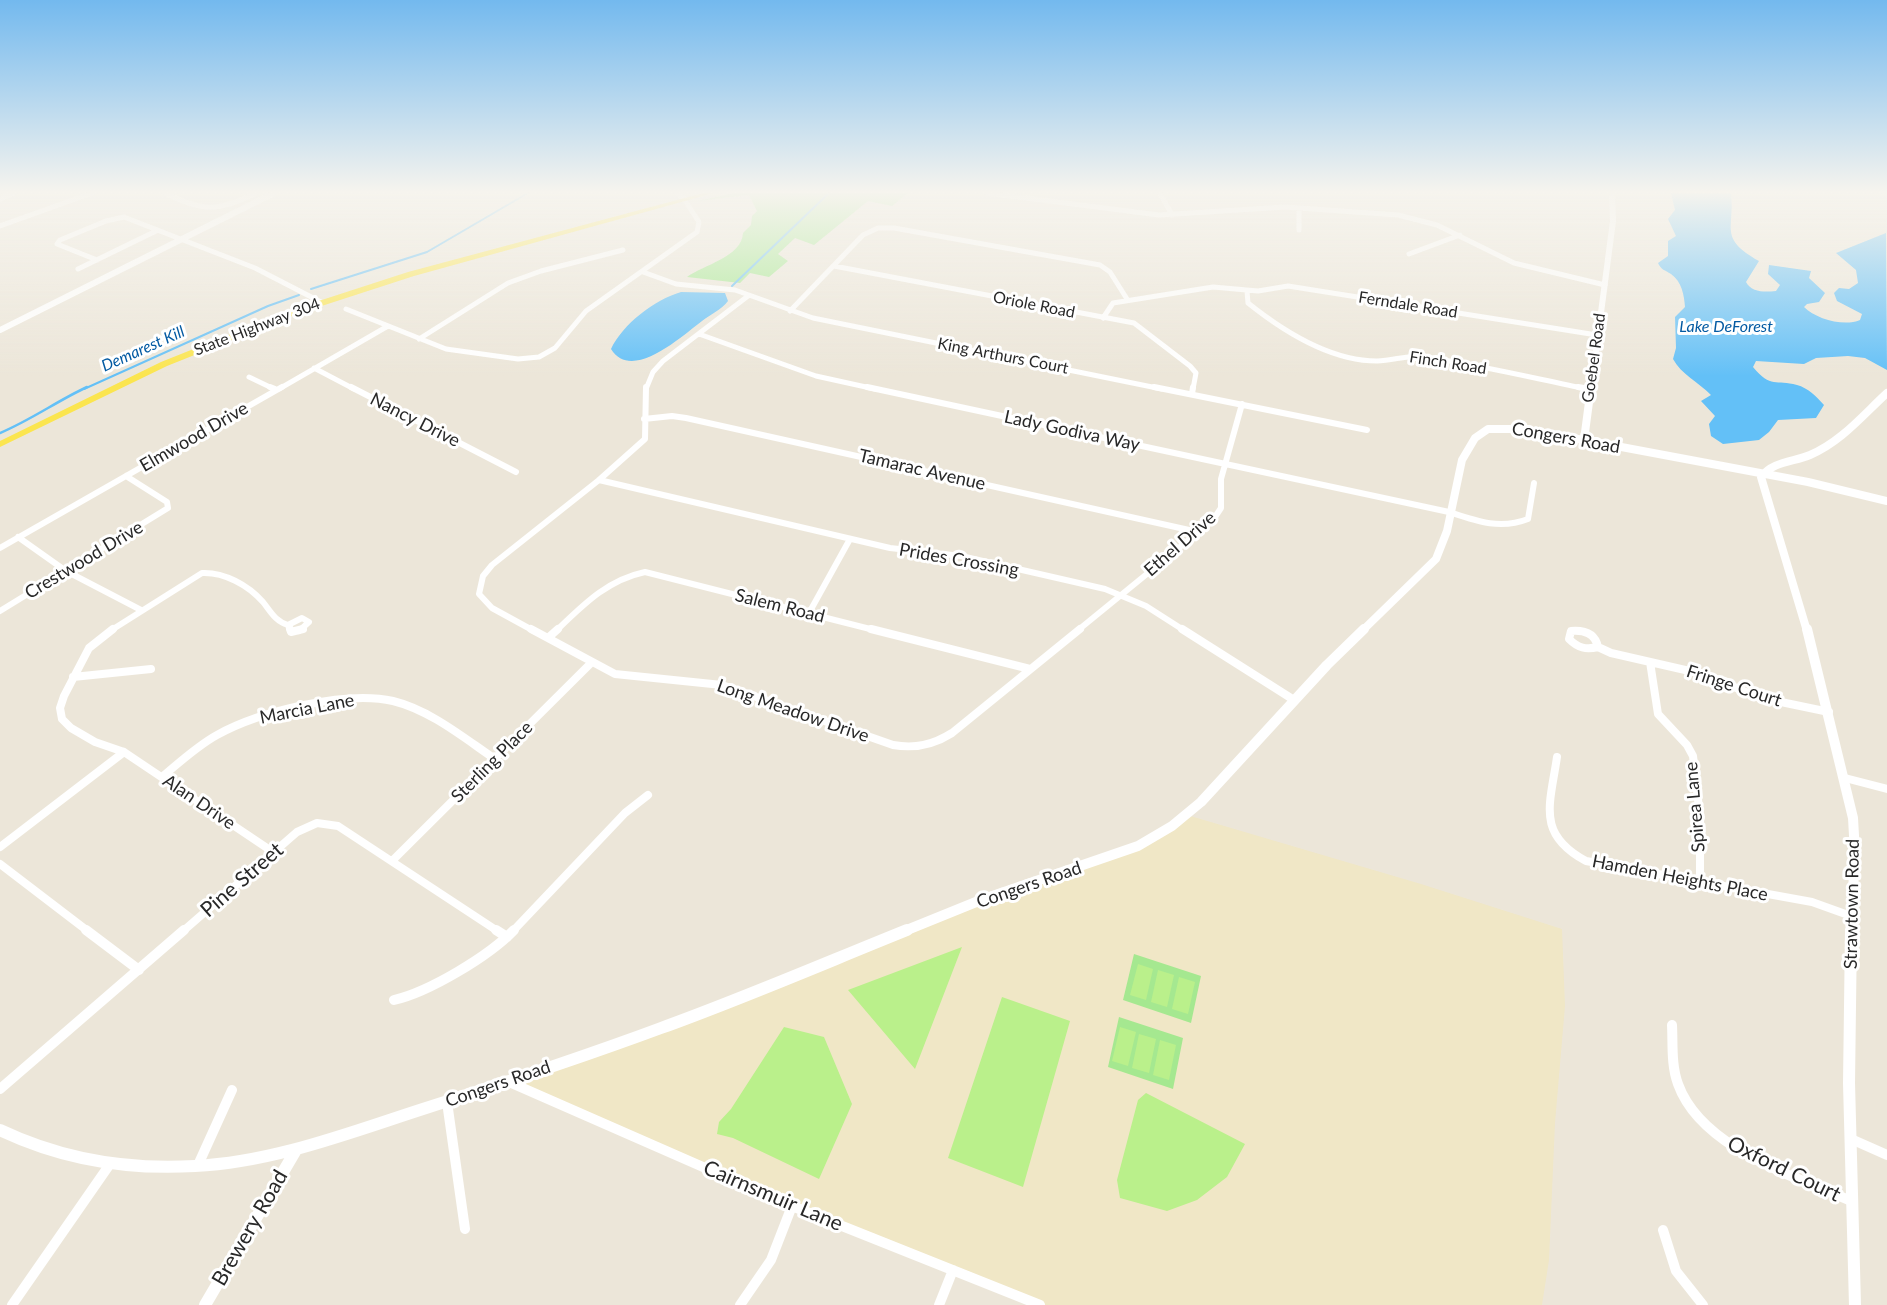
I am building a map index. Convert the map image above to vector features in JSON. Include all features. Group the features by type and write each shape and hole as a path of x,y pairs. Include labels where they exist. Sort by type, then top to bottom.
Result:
{"main road":[{"name":"State Highway 304","path":"0,444 214,343 321,302 481,254"},
{"name":"State Highway 304","path":"0,451 91,399"}],"street":[{"path":"82,254 97,260"},
{"path":"78,269 109,254"},
{"path":"0,330 152,254"},
{"path":"217,254 255,268 321,302"},
{"path":"419,339 508,284 541,271 609,254"},
{"path":"346,309 457,352 518,359 539,358 555,348 586,311 667,254"},
{"path":"790,312 846,254"},
{"path":"1038,254 1100,265 1110,272 1127,299 1113,303 1103,318"},
{"path":"1496,254 1514,263 1605,285"},
{"name":"Goebel Road","path":"1584,440 1609,254"},
{"name":"Oriole Road","path":"834,266 1139,326 1196,373 1192,394"},
{"name":"King Arthurs Court","path":"643,272 676,284 730,289 813,318 1367,430"},
{"name":"Ferndale Road","path":"1127,299 1213,287 1247,291 1288,286 1597,335"},
{"name":"Finch Road","path":"1247,291 1248,303 1273,321 1317,344 1363,360 1385,361 1402,355 1422,356 1589,389"},
{"name":"Long Meadow Drive","path":"748,296 652,370 645,391 645,439 599,480 492,565 479,584 479,594 492,608 592,662 629,677 691,680 722,685 893,745 909,748 925,747 946,737 1122,594"},
{"name":"Elmwood Drive","path":"0,548 388,326"},
{"name":"Lady Godiva Way","path":"699,334 816,376 1449,512 1493,524 1521,523 1528,519 1534,483"},
{"name":"Nancy Drive","path":"314,368 516,472"},
{"path":"249,377 275,389"},
{"path":"1762,473 1828,446 1887,393"},
{"name":"Ethel Drive","path":"1122,594 1213,520 1221,508 1221,479 1242,404"},
{"name":"Tamarac Avenue","path":"644,419 672,416 686,418 1198,532"},
{"name":"Congers Road","path":"0,1130 31,1145 70,1157 110,1164 198,1166 296,1150 508,1082 711,1009 981,900 1138,846 1187,815 1326,664 1436,559 1443,546 1462,460 1468,447 1481,432 1496,427 1584,440 1762,473 1887,501"},
{"name":"Strawtown Road","path":"1762,473 1764,491 1800,605 1829,713 1853,818 1855,853 1851,916 1849,1083 1855,1305"},
{"name":"Crestwood Drive","path":"0,611 168,508 167,502 126,476"},
{"name":"Prides Crossing","path":"599,480 850,539 912,552 961,556 1122,594 1146,606 1294,700"},
{"path":"18,537 66,571 141,610"},
{"path":"809,613 850,539"},
{"path":"73,677 89,648 105,634 192,578 211,572 256,596 278,623 288,625"},
{"name":"Salem Road","path":"549,637 605,587 630,574 645,572 1030,668"},
{"name":"Fringe Court","path":"1598,647 1723,679 1757,696 1829,713"},
{"name":"Sterling Place","path":"392,861 592,662"},
{"name":"Spirea Lane","path":"1650,662 1658,714 1687,745 1693,756 1700,817 1700,881"},
{"path":"73,677 151,669"},
{"name":"Alan Drive","path":"73,677 61,708 62,719 71,728 95,742 124,752 273,852"},
{"name":"Marcia Lane","path":"162,776 200,746 242,722 356,698 378,698 412,708 495,759"},
{"path":"0,847 124,752"},
{"name":"Hamden Heights Place","path":"1557,757 1549,818 1550,832 1559,845 1586,861 1812,902 1851,916"},
{"path":"1844,778 1887,789"},
{"path":"394,1000 416,995 436,985 506,937 625,813 648,795"},
{"name":"Pine Street","path":"0,1089 273,852 312,824 328,822 506,937"},
{"path":"0,864 139,971"},
{"name":"Oxford Court","path":"1672,1025 1674,1067 1681,1092 1695,1114 1713,1132 1733,1147 1851,1201"},
{"name":"Cairnsmuir Lane","path":"508,1082 792,1206 1040,1305"},
{"path":"198,1166 232,1090"},
{"path":"447,1102 465,1229"},
{"path":"1852,1139 1887,1155"},
{"name":"Brewery Road","path":"205,1305 296,1150"},
{"path":"12,1305 110,1164"},
{"path":"740,1305 771,1260 792,1206"},
{"path":"1663,1230 1673,1268 1686,1289 1703,1305"},
{"path":"939,1305 953,1270"}],"shaded area":[{"path":"1187,815 1562,929 1565,1006 1555,1123 1549,1260 1542,1305 1040,1305 508,1082 981,900 1126,851"}],"green space":[{"path":"729,254 778,254 788,261 769,277 750,273 740,283 687,277"},
{"path":"962,947 915,1069 848,990"},
{"path":"1134,954 1201,976 1191,1023 1123,1000"},
{"path":"1138,964 1153,969 1146,1000 1130,995"},
{"path":"1158,970 1174,975 1167,1007 1151,1002"},
{"path":"1179,977 1195,982 1188,1014 1172,1009"},
{"path":"1002,997 1070,1021 1023,1187 948,1158"},
{"path":"1119,1017 1183,1038 1173,1089 1108,1067"},
{"path":"784,1027 824,1037 852,1104 819,1179 733,1138 717,1134 719,1122 731,1109"},
{"path":"1120,1027 1136,1032 1128,1066 1112,1061"},
{"path":"1139,1034 1156,1039 1149,1073 1132,1068"},
{"path":"1160,1040 1176,1045 1169,1080 1153,1075"},
{"path":"1146,1093 1245,1144 1227,1177 1197,1200 1167,1211 1120,1198 1117,1180 1138,1100"}],"water":[{"name":"Lake DeForest","path":"1747,254 1759,261 1746,282 1752,288 1768,292 1776,291 1780,285 1768,274 1769,265 1811,271 1809,278 1825,293 1819,302 1804,307 1830,321 1846,323 1860,320 1862,314 1837,301 1834,293 1839,288 1849,289 1858,283 1856,270 1837,254 1886,254 1887,370 1865,358 1848,356 1816,358 1804,364 1756,361 1753,367 1769,381 1801,386 1824,405 1816,418 1778,420 1759,440 1723,444 1711,436 1709,424 1715,416 1701,401 1711,395 1685,374 1673,359 1676,348 1675,317 1685,307 1678,281 1658,263 1668,256"},
{"path":"681,292 725,293 728,301 670,345 644,359 631,361 620,358 611,349 623,331 640,314"}],"waterway":[{"name":"Demarest Kill","path":"311,289 421,254"},
{"path":"732,286 765,254"},
{"name":"Demarest Kill","path":"84,389 268,306 299,295"},
{"name":"Demarest Kill","path":"0,433 87,387"}]}
